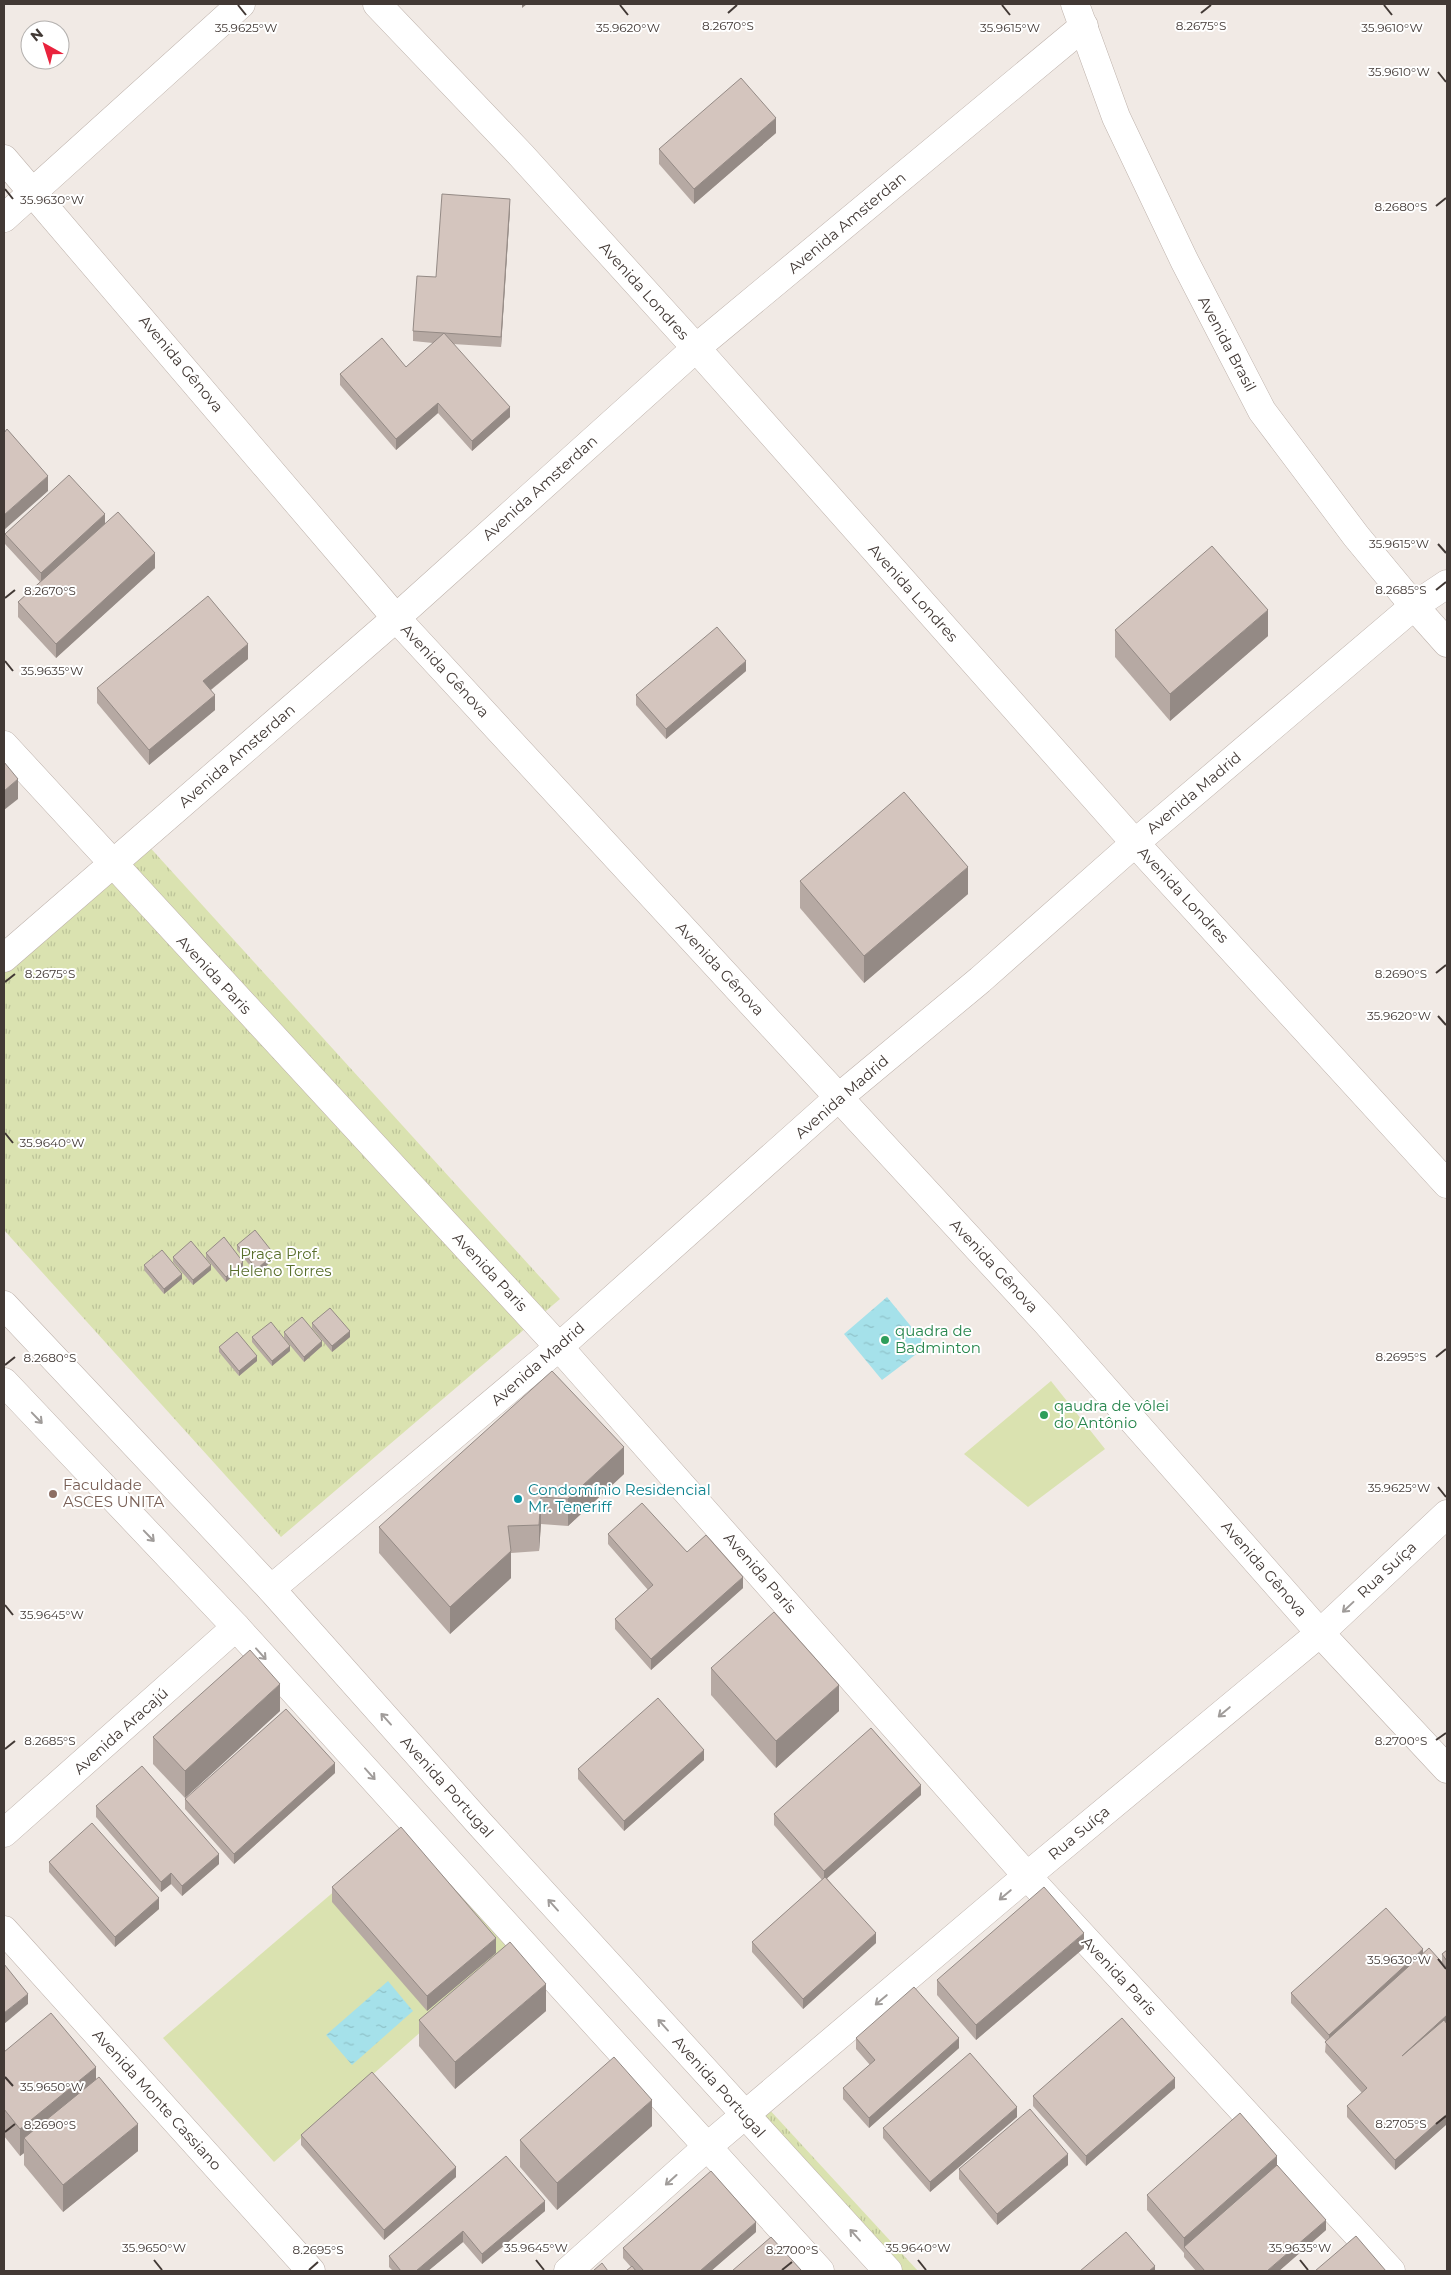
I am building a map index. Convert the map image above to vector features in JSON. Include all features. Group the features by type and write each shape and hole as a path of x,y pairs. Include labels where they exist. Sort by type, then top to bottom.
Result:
{"street":[{"path":"4,218 242,4"},
{"name":"Avenida Londres","path":"376,4 521,155 696,348 1135,843 1447,1184"},
{"name":"Avenida Amsterdan","path":"4,958 396,618 696,348 1079,15"},
{"name":"Avenida Brasil","path":"1079,15 1120,126 1184,260 1262,411 1356,536 1447,643"},
{"name":"Avenida Gênova","path":"4,159 396,618 1046,1322 1320,1633 1447,1769"},
{"name":"Avenida Madrid","path":"271,1589 559,1347 838,1098 980,980 1135,843 1414,606 1447,584"},
{"name":"Avenida Paris","path":"4,746 559,1347 1027,1876 1391,2271"},
{"name":"Avenida Portugal","path":"4,1306 271,1589 480,1824 888,2271"},
{"path":"4,1382 236,1627 820,2271"},
{"name":"Rua Suíça","path":"568,2271 707,2148 1027,1876 1320,1633 1447,1514"},
{"name":"Avenida Aracajú","path":"4,1834 236,1627"},
{"name":"Avenida Monte Cassiano","path":"4,1930 311,2271"}],"green space":[{"name":"Praça Prof. Heleno Torres","path":"136,832 560,1299 281,1537 4,1230 4,946"},
{"name":"qaudra de vôlei do Antônio","path":"1051,1381 1105,1449 1028,1507 964,1454"},
{"path":"413,1824 521,1943 274,2162 163,2038"},
{"path":"767,2107 918,2271 875,2271 743,2123"}],"water":[{"name":"quadra de Badminton","path":"887,1297 927,1346 882,1380 844,1334"},
{"path":"388,1981 413,2011 352,2065 326,2035"}],"building":[{"path":"741,78 776,118 694,189 659,149"},
{"path":"442,194 510,199 501,337 413,331 417,276 436,277"},
{"path":"444,333 510,407 472,441 438,403 396,439 340,374 382,338 406,367"},
{"path":"7,429 48,476 4,515 4,433"},
{"path":"69,475 105,514 41,573 5,534"},
{"path":"118,512 155,553 56,644 18,602"},
{"path":"1212,546 1268,610 1170,694 1115,630"},
{"path":"208,596 248,644 203,681 215,695 149,750 97,688"},
{"path":"717,627 746,661 666,729 636,695"},
{"path":"4,762 18,779 4,791"},
{"path":"904,792 968,867 864,956 800,881"},
{"path":"255,1230 274,1254 257,1269 237,1245"},
{"path":"224,1237 243,1262 226,1277 206,1253"},
{"path":"191,1241 211,1265 193,1280 173,1257"},
{"path":"162,1250 182,1274 164,1289 144,1265"},
{"path":"330,1308 350,1331 332,1346 312,1323"},
{"path":"302,1317 322,1341 304,1357 284,1332"},
{"path":"271,1322 290,1346 272,1361 252,1337"},
{"path":"237,1332 257,1356 239,1371 219,1347"},
{"name":"Condomínio Residencial Mr. Teneriff","path":"552,1371 624,1447 568,1499 541,1497 539,1525 508,1526 511,1551 450,1607 379,1527"},
{"path":"642,1503 687,1552 706,1535 743,1577 651,1659 615,1619 653,1585 608,1534"},
{"path":"774,1612 839,1685 776,1741 711,1668"},
{"path":"250,1650 280,1684 185,1771 153,1737"},
{"path":"658,1698 704,1750 624,1821 578,1769"},
{"path":"286,1709 335,1763 234,1854 185,1799"},
{"path":"871,1728 921,1785 824,1871 774,1814"},
{"path":"142,1766 219,1854 182,1886 171,1873 161,1882 96,1806"},
{"path":"92,1823 159,1898 115,1937 49,1862"},
{"path":"401,1827 496,1938 427,1996 332,1887"},
{"path":"825,1877 876,1933 803,1999 752,1942"},
{"path":"1044,1887 1084,1933 976,2025 937,1980"},
{"path":"1386,1908 1423,1949 1329,2035 1291,1993"},
{"path":"510,1942 546,1984 455,2062 419,2020"},
{"path":"1429,1948 1447,1968 1447,2015 1402,2056 1444,2020 1447,2024 1447,2114 1395,2160 1347,2106 1367,2088 1325,2042"},
{"path":"1447,1950 1447,1961 1442,1954"},
{"path":"4,1964 28,1994 4,2013"},
{"path":"914,1987 959,2038 869,2118 843,2088 875,2060 856,2038"},
{"path":"51,2013 96,2067 20,2129 4,2109 4,2052"},
{"path":"1122,2018 1175,2078 1086,2156 1033,2096"},
{"path":"970,2053 1017,2107 930,2182 883,2128"},
{"path":"614,2057 652,2100 557,2183 520,2140"},
{"path":"372,2072 456,2167 384,2230 301,2135"},
{"path":"99,2077 138,2124 63,2185 24,2138"},
{"path":"1030,2109 1068,2154 997,2214 959,2169"},
{"path":"1240,2113 1277,2156 1184,2238 1147,2195"},
{"path":"506,2156 545,2201 482,2254 463,2231 416,2271 401,2271 389,2256"},
{"path":"1277,2165 1326,2220 1267,2271 1205,2271 1184,2247"},
{"path":"711,2171 756,2222 700,2271 644,2271 623,2248"},
{"path":"1126,2232 1155,2266 1149,2271 1080,2271"},
{"path":"1356,2236 1386,2271 1315,2271"},
{"path":"771,2237 801,2270 732,2271"},
{"path":"602,2263 608,2271 593,2271"},
{"path":"632,2266 636,2271 626,2271"}],"place":[{"name":"quadra de Badminton","path":"885,1340"},
{"name":"qaudra de vôlei do Antônio","path":"1044,1415"},
{"name":"Faculdade ASCES UNITA","path":"53,1494"},
{"name":"Condomínio Residencial Mr. Teneriff","path":"518,1499"}]}
